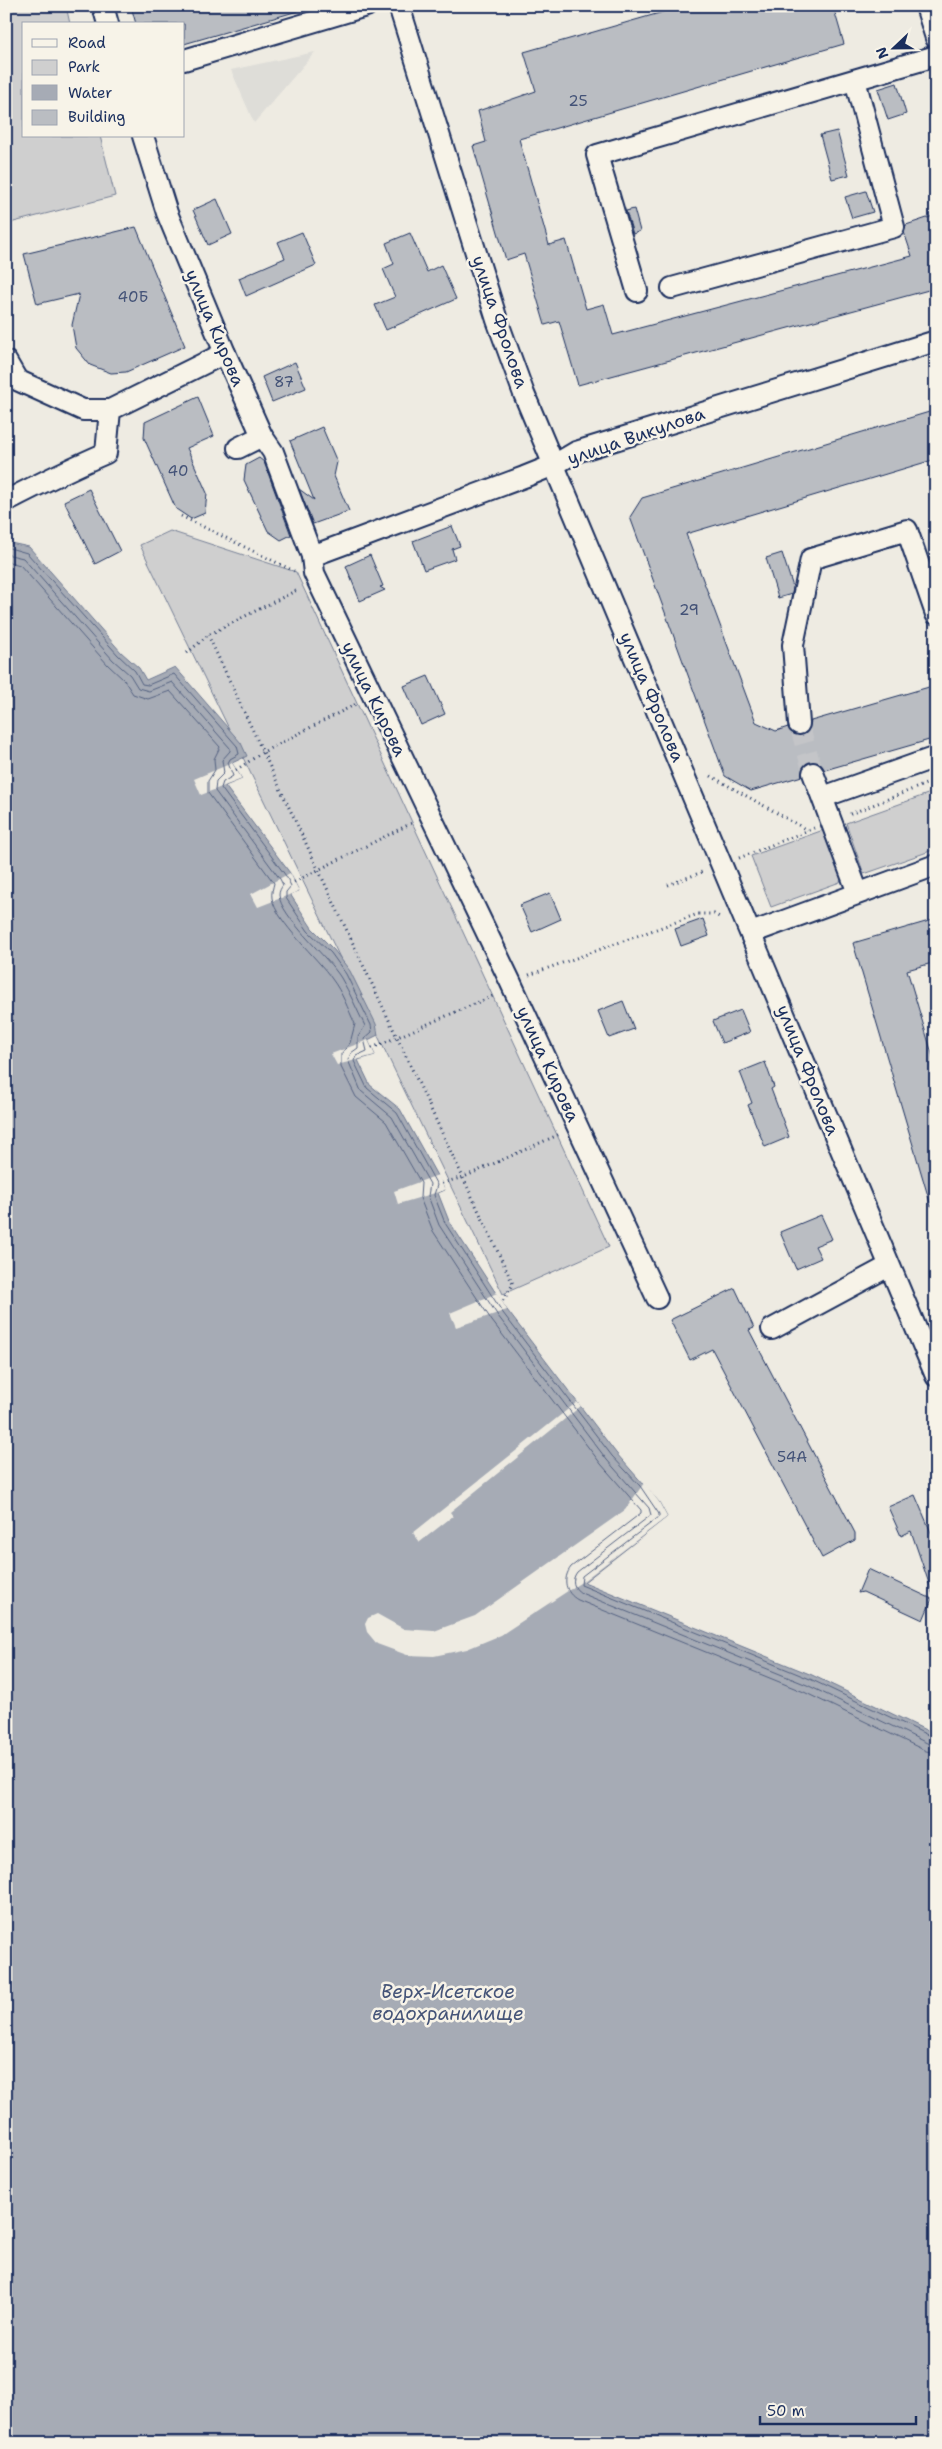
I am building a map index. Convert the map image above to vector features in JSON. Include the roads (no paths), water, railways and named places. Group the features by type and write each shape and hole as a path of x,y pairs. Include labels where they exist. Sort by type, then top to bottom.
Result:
{"street":[{"path":"103,6 107,22"},
{"path":"185,60 366,6"},
{"name":"улица Фролова","path":"399,6 497,320 524,394 936,1376"},
{"path":"926,6 936,38"},
{"path":"637,291 597,155 936,56"},
{"path":"672,288 894,227 855,80"},
{"name":"улица Кирова","path":"144,138 167,213 225,353 262,436 272,452 312,556 314,573 505,987 657,1298"},
{"name":"улица Викулова","path":"312,556 554,465 576,452 936,341"},
{"path":"6,361 17,380 84,410 110,410 225,353"},
{"path":"6,501 46,482 56,474 106,453 110,410"},
{"path":"238,448 262,436"},
{"path":"799,724 793,645 811,559 907,530 936,614"},
{"path":"823,797 936,757"},
{"path":"813,773 858,893"},
{"path":"751,933 936,865"},
{"path":"772,1329 889,1266"}],"water":[{"name":"Верх-Исетское водохранилище","path":"6,542 29,547 121,652 139,668 146,680 175,667 241,743 247,756 232,763 242,779 225,786 290,873 299,891 290,894 312,928 334,950 350,971 376,1024 378,1035 368,1040 375,1055 358,1060 370,1085 400,1109 445,1190 438,1193 449,1221 507,1310 616,1453 659,1502 667,1517 584,1582 812,1675 936,1735 936,2443 6,2443"}],"tunnel":[{"path":"799,724 813,773"}]}
